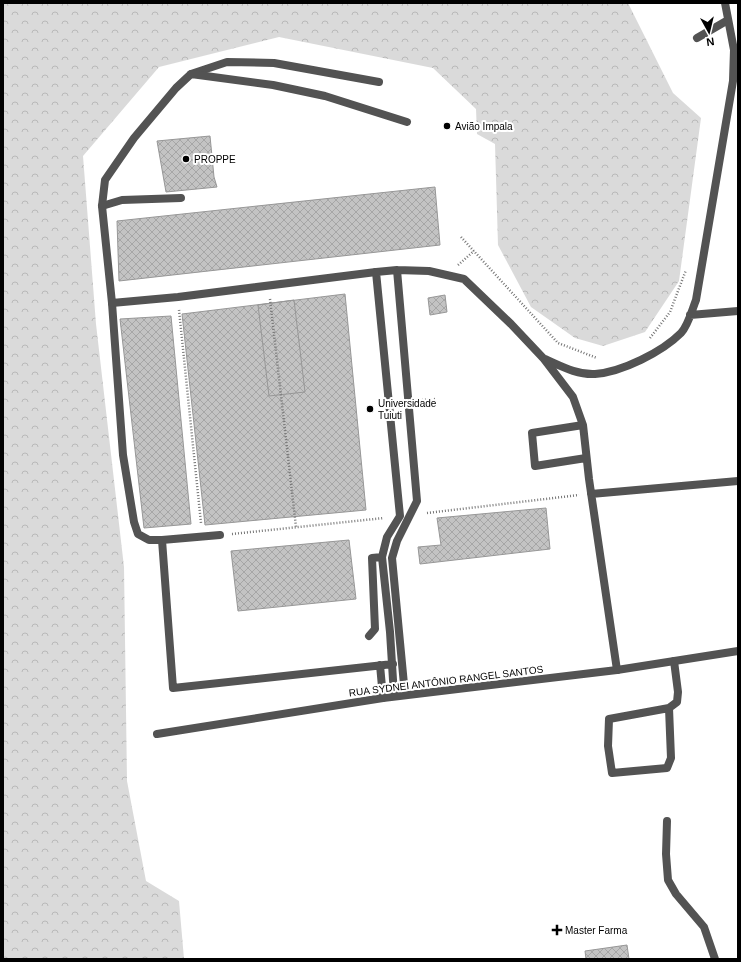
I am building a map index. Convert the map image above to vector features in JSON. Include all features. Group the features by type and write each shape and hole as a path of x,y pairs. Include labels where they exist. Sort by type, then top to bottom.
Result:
{"street":[{"path":"544,359 571,370 595,374 629,366 644,359 681,333 696,300 733,81 734,50 725,3"},
{"path":"697,38 728,20"},
{"path":"220,535 149,540 138,534 134,522 123,455 112,303 102,206 105,180 134,138 176,88 191,74 227,62 274,63 379,82"},
{"path":"191,74 273,85 325,96 407,122"},
{"path":"102,206 122,200 181,198"},
{"path":"112,303 178,297 397,270 429,272 464,279 511,324 544,359 573,397 583,425 586,458 617,670"},
{"path":"397,270 417,501 412,514 397,541 392,558 405,695"},
{"path":"376,272 400,516 387,537 382,557 393,664 394,696"},
{"path":"690,315 738,311"},
{"path":"583,425 532,433 535,466 586,458"},
{"path":"591,494 738,481"},
{"path":"162,540 173,688 393,664"},
{"path":"369,636 375,629 376,614 372,558 382,557"},
{"name":"RUA SYDNEI ANTÔNIO RANGEL SANTOS","path":"157,734 394,696 617,670 738,651"},
{"path":"669,708 671,758 667,768 612,773 608,746 609,719 669,708 677,702 678,692 674,661"},
{"path":"380,665 383,698"},
{"path":"667,821 666,854 668,880 676,894 704,926 715,959"}],"path":[{"path":"461,237 558,343 594,359 601,358"},
{"path":"451,276 459,263 474,251"},
{"path":"646,340 652,336 670,312 687,269"},
{"path":"269,286 296,527"},
{"path":"178,297 203,537"},
{"path":"412,514 591,494"},
{"path":"220,535 400,516"}],"green space":[{"path":"3,3 628,3 673,93 701,118 679,281 645,332 603,346 575,338 531,307 498,245 495,144 477,134 476,109 433,68 279,37 159,67 83,156 96,324 124,567 127,781 146,881 179,901 184,959 3,959"}],"building":[{"name":"PROPPE","path":"210,136 214,177 217,187 166,192 157,141"},
{"path":"435,187 440,245 119,281 117,221"},
{"name":"Universidade Tuiuti","path":"345,294 366,510 205,525 182,314"},
{"path":"445,295 447,312 430,315 428,298"},
{"path":"294,300 305,392 269,396 258,305"},
{"path":"171,316 191,524 144,528 120,319"},
{"path":"546,508 550,549 420,564 418,547 441,545 437,518"},
{"path":"349,540 356,599 238,611 231,551"},
{"path":"627,945 629,959 586,959 585,951"}],"place":[{"name":"Avião Impala","path":"447,126"},
{"name":"PROPPE","path":"186,159"},
{"name":"Universidade Tuiuti","path":"370,409"},
{"name":"Master Farma","path":"557,930"}]}
